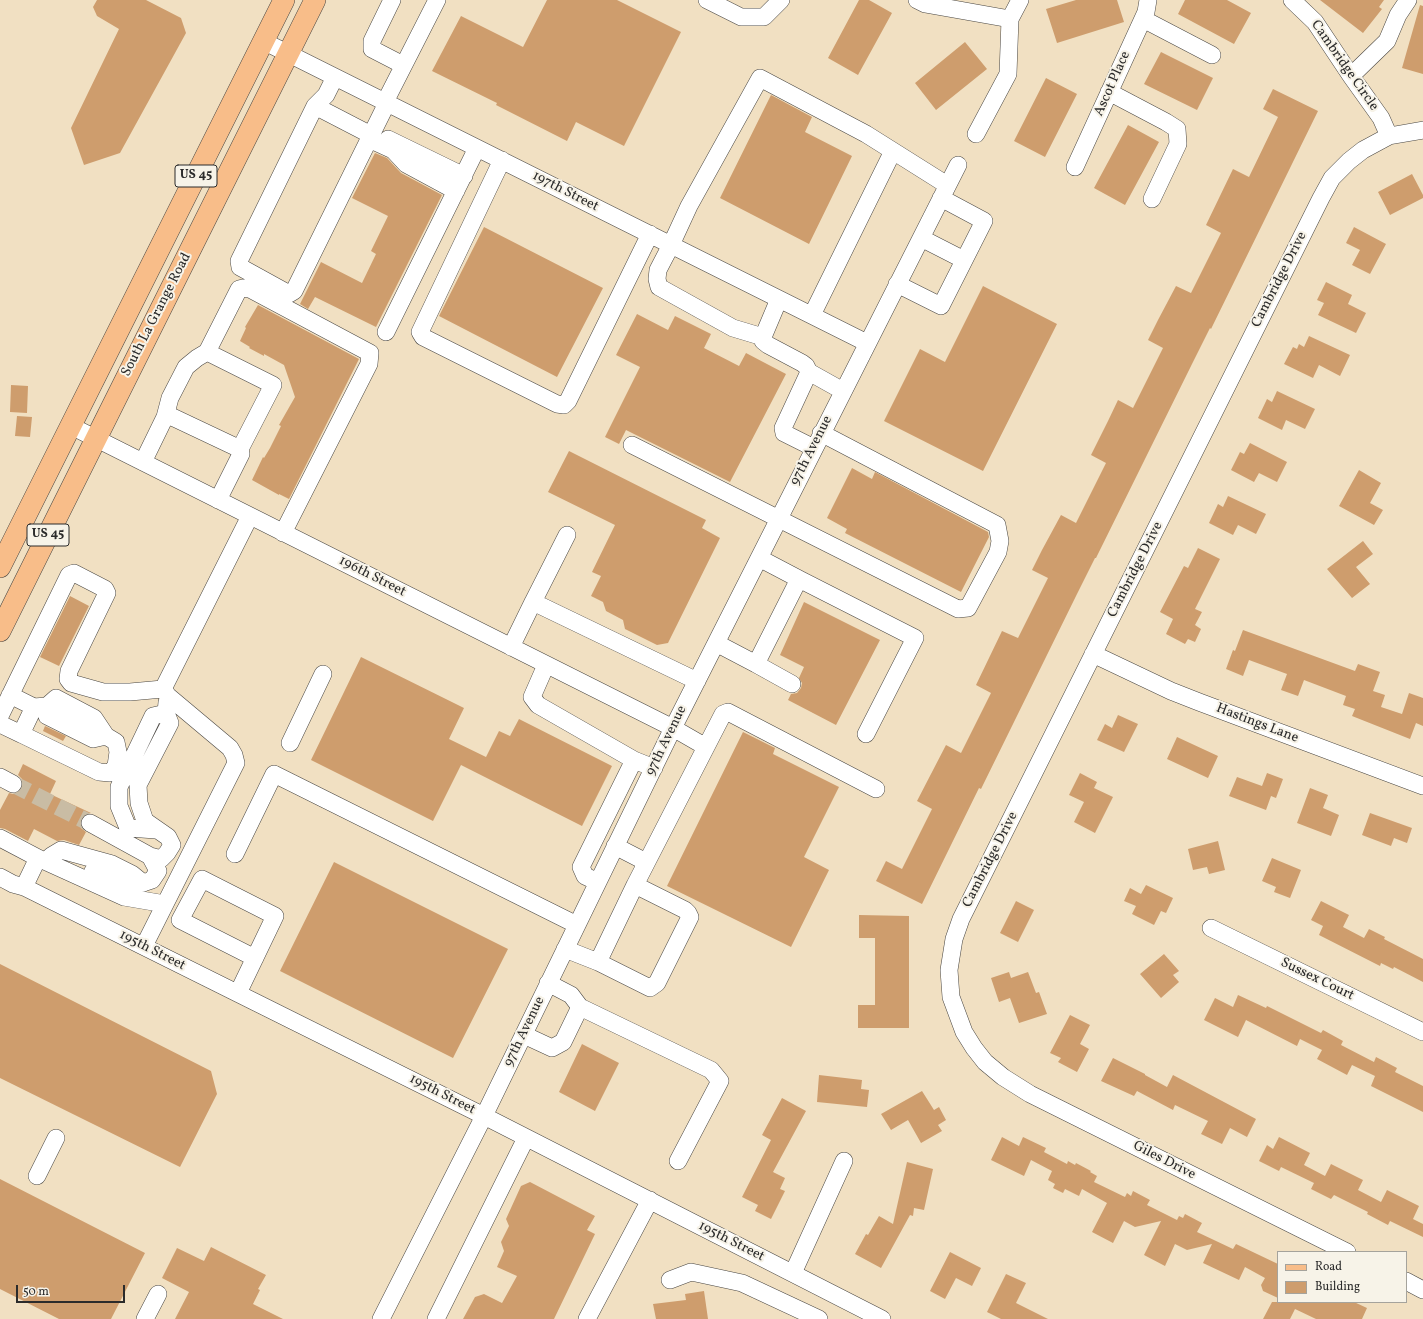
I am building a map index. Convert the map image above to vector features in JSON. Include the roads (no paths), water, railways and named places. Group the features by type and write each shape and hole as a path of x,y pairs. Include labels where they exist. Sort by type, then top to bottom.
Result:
{"main road":[{"name":"South La Grange Road","path":"0,567 284,0"},
{"name":"South La Grange Road","path":"0,631 315,0"}],"street":[{"path":"392,0 372,41 372,49 403,66"},
{"path":"335,77 326,95 315,106 239,261 240,267 289,294 294,291 371,135 403,66 437,0"},
{"path":"706,0 741,17 764,17 781,0"},
{"path":"917,0 926,4 1010,19"},
{"path":"976,134 1008,74 1010,19 1020,0"},
{"name":"Ascot Place","path":"1075,167 1143,19 1148,0"},
{"name":"Cambridge Circle","path":"1292,0 1315,22 1350,76 1381,118 1389,136"},
{"path":"1350,76 1386,41 1398,16 1408,0"},
{"path":"1143,19 1212,55"},
{"name":"197th Street","path":"263,41 867,343"},
{"path":"763,337 733,328 659,287 657,279 658,270 689,206 760,78 866,134 893,151 944,192 984,221 941,306 897,284"},
{"path":"1109,92 1177,129 1178,144 1152,199"},
{"path":"315,106 460,183"},
{"name":"Cambridge Drive","path":"985,1062 964,1032 951,997 949,970 954,939 965,912 1332,178 1348,161 1363,150 1389,136 1423,130"},
{"path":"386,332 477,148"},
{"path":"812,315 893,151"},
{"path":"502,160 420,332 423,337 557,404 564,405 568,401 650,234"},
{"name":"97th Avenue","path":"381,1319 524,1035 696,681 958,165"},
{"path":"921,238 964,260"},
{"path":"143,462 166,414 170,398 186,367 207,352 239,289 243,288 250,273"},
{"path":"243,288 250,289 368,350 370,353 369,364 284,533"},
{"path":"779,299 763,337 763,341 806,366 809,372 843,391"},
{"path":"207,352 273,384 240,450 241,454 218,500"},
{"path":"632,445 958,609 968,608 998,552 1000,541 997,525 818,441 784,433 783,428 809,372"},
{"path":"166,414 240,450"},
{"name":"196th Street","path":"71,426 673,728 706,747"},
{"path":"90,823 150,856 161,860 172,845 168,837 156,830 128,828 119,806 119,787 153,716 166,713 165,692 250,516"},
{"path":"511,647 567,534"},
{"path":"758,558 915,638 866,734"},
{"path":"0,716 70,575 74,573 105,589 107,593 68,671 68,679 71,683 103,692 165,692 230,748 236,763 144,946"},
{"path":"756,664 799,579"},
{"path":"533,602 696,681"},
{"path":"716,643 792,684"},
{"name":"Hastings Lane","path":"1093,654 1171,691 1423,786"},
{"path":"546,665 532,697 538,705 634,760 654,768"},
{"path":"290,743 323,674"},
{"path":"0,724 99,772 110,772 116,766 118,752 116,742 106,736 93,739 86,736 47,716 40,707 10,695"},
{"path":"21,734 40,707"},
{"path":"598,962 646,862 723,714 728,712 876,789"},
{"path":"598,882 585,876 582,867 634,760"},
{"path":"235,854 274,774 577,925"},
{"path":"0,838 44,857 124,897 165,904"},
{"path":"615,846 646,862"},
{"path":"44,857 68,860 128,885 152,880 158,870 150,856"},
{"path":"24,887 44,857"},
{"name":"195th Street","path":"0,877 13,884 24,887 144,946 484,1116 882,1319"},
{"path":"238,993 255,958 275,916 202,879 180,920 255,958"},
{"path":"565,949 598,962 650,988 657,983 690,917 685,910 635,885"},
{"name":"Sussex Court","path":"1211,928 1423,1032"},
{"path":"548,983 571,994 580,1007 711,1070 720,1081 678,1161"},
{"path":"524,1035 552,1048 563,1042 580,1007"},
{"name":"Giles Drive","path":"985,1062 1003,1077 1030,1094 1345,1251"},
{"path":"36,1176 56,1138"},
{"path":"436,1319 526,1138"},
{"path":"793,1273 844,1161"},
{"path":"587,1319 650,1200"},
{"path":"670,1280 692,1272 742,1283 819,1319"},
{"path":"1407,1282 1423,1290"},
{"path":"146,1319 158,1294"}],"tunnel":[{"path":"13,784 90,823"}]}
